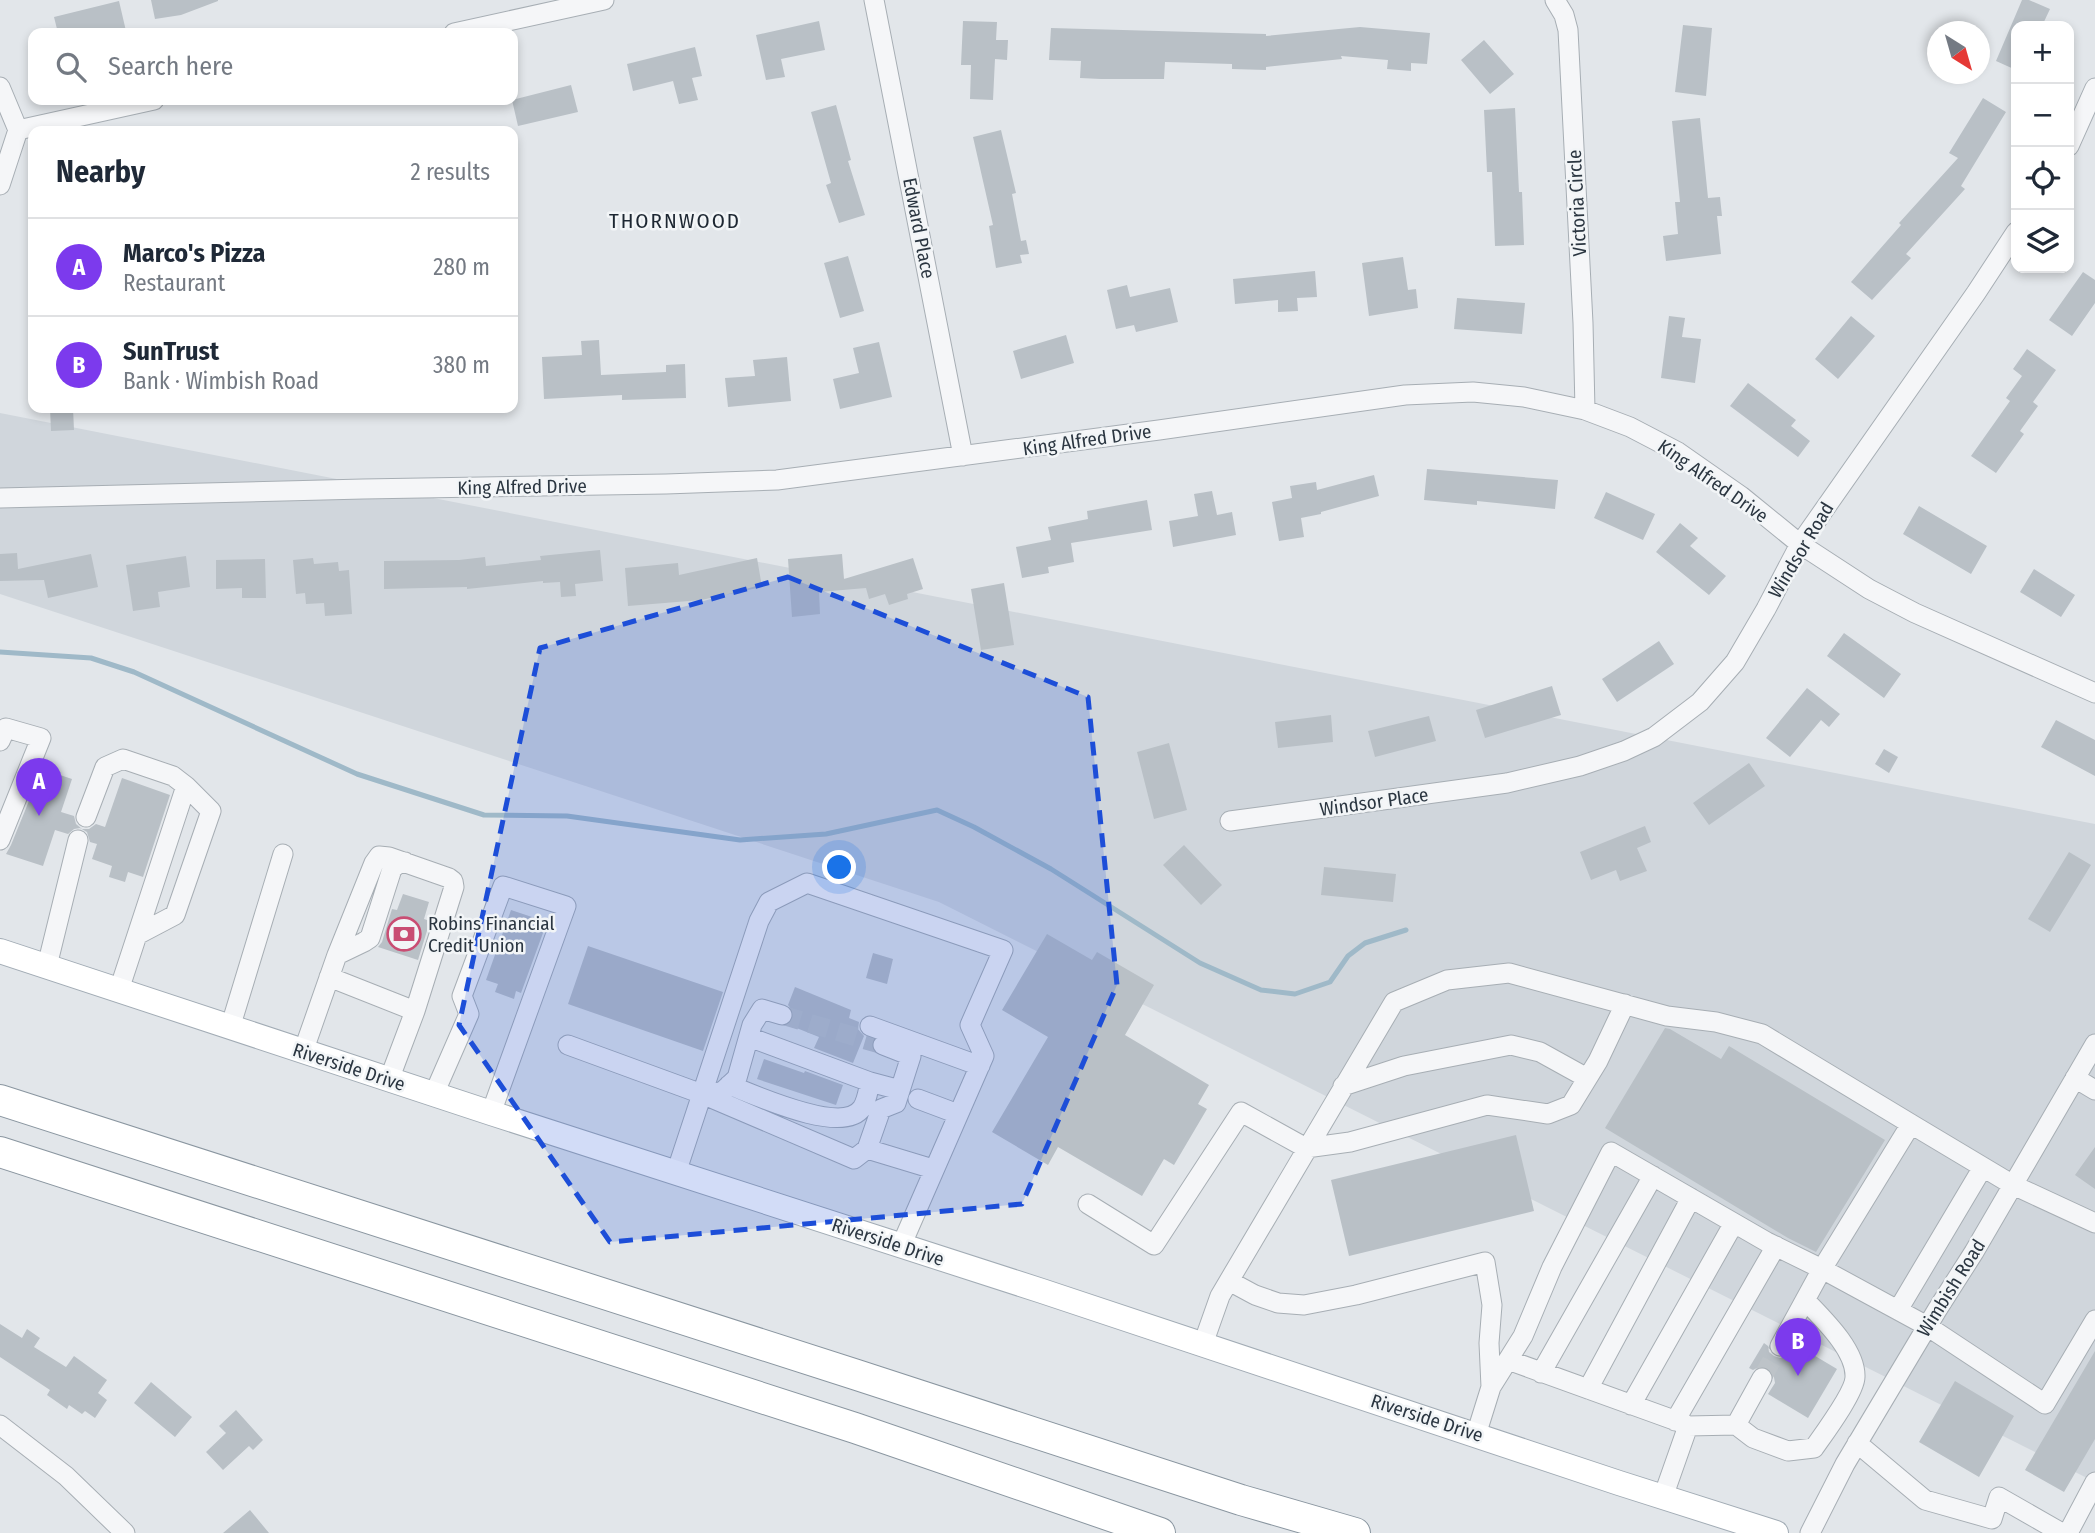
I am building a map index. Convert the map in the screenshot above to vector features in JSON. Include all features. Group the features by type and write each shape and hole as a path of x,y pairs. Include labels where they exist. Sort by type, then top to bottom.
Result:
{"highway":[{"path":"6,1101 1241,1500 1355,1533"},
{"path":"0,1152 855,1428 1160,1533"}],"main road":[{"name":"Riverside Drive","path":"0,951 1776,1533"}],"street":[{"path":"477,28 604,0"},
{"name":"Edward Place","path":"874,0 963,456"},
{"name":"Victoria Circle","path":"1555,0 1564,15 1568,30 1585,410"},
{"path":"0,87 18,130 0,184"},
{"path":"2074,135 2095,88"},
{"path":"36,126 131,105"},
{"path":"18,130 28,128"},
{"name":"Windsor Road","path":"1518,780 1580,766 1625,751 1654,737 1700,702 1735,662 1800,544 2011,240"},
{"name":"King Alfred Drive","path":"0,498 777,480 1405,395 1473,392 1524,397 1585,410 1630,427 1678,452 1741,496 1800,544 1869,589 1915,613 2095,693"},
{"path":"0,741 6,728 41,738 0,840"},
{"path":"86,817 105,767 123,759 173,776 211,811 175,915 136,935"},
{"name":"Windsor Place","path":"1230,821 1518,780"},
{"path":"119,990 186,786"},
{"path":"47,967 78,839"},
{"path":"230,1028 283,854"},
{"path":"303,1052 329,977 346,951 370,938 392,869 399,860 449,878 454,885 415,1011 389,1080"},
{"path":"676,1174 759,921 769,902 807,883 1003,950 970,1025 984,1056 901,1246"},
{"path":"434,1094 469,1014 462,996 503,886 566,906 491,1113"},
{"path":"1203,1344 1228,1281 1394,1002 1447,980 1509,974 1667,1016 1716,1022 1762,1034 2013,1185 2095,1223"},
{"path":"329,977 415,1011"},
{"path":"1088,1204 1154,1245 1241,1112 1306,1149 1350,1142 1486,1105 1548,1114 1571,1105 1598,1061 1625,1004"},
{"path":"702,1094 723,1091 737,1078 752,1026 762,1009 782,1015"},
{"path":"870,1026 979,1066"},
{"path":"749,1037 958,1114"},
{"name":"Wimbish Road","path":"1810,1533 1857,1443 1974,1252 2095,1044"},
{"path":"568,1045 702,1094 854,1159 867,1149 881,1109 897,1103 909,1094"},
{"path":"884,1045 911,1056 909,1094"},
{"path":"1343,1086 1404,1066 1511,1045 1540,1052 1587,1079"},
{"path":"2075,1077 2095,1090"},
{"path":"729,1085 809,1114 848,1118 861,1110 870,1082"},
{"path":"1780,1346 1822,1269 1911,1124"},
{"path":"867,1149 933,1169"},
{"path":"1476,1435 1491,1387 1523,1336 1552,1267 1611,1152 1734,1223 1927,1326 2045,1404 2095,1320"},
{"path":"1898,1310 1983,1167"},
{"path":"1541,1373 1653,1176"},
{"path":"1588,1389 1692,1198"},
{"path":"1631,1405 1734,1223"},
{"path":"1663,1497 1682,1423 1776,1246"},
{"path":"1228,1281 1278,1303 1304,1305 1356,1295 1485,1262 1493,1304 1489,1343 1491,1387"},
{"path":"1508,1360 1682,1423 1735,1425 1753,1438 1788,1451 1814,1448 1833,1421 1856,1379 1852,1359 1832,1330 1805,1300"},
{"path":"1735,1425 1762,1378"},
{"path":"0,1425 66,1476 125,1533"},
{"path":"1857,1443 1925,1500 1990,1526 1999,1497 2062,1533"},
{"path":"2068,1533 2095,1482"}],"highlighted area":[{"path":"788,577 1088,697 1117,985 1022,1204 610,1242 459,1025 540,648"}],"shaded area":[{"path":"0,413 2095,824 2095,1482 939,902 0,594"}],"building":[{"path":"151,0 218,1 181,15 155,19"},
{"path":"2022,0 2029,0 2050,9 2044,21 2013,21"},
{"path":"119,1 125,28 57,28 54,17"},
{"path":"819,21 825,50 781,59 785,77 766,80 756,35"},
{"path":"963,21 997,22 996,40 1008,40 1007,60 995,59 993,100 970,99 971,65 961,65"},
{"path":"1683,25 1712,28 1706,96 1675,92"},
{"path":"2011,26 2011,68 1996,61"},
{"path":"1360,27 1430,33 1427,64 1411,63 1411,71 1387,69 1388,60 1341,56 1342,59 1266,67 1266,70 1232,69 1232,64 1165,62 1164,79 1101,79 1080,78 1081,61 1049,60 1051,28 1266,36"},
{"path":"1484,40 1514,74 1490,94 1461,60"},
{"path":"695,47 702,76 692,78 698,100 679,104 673,81 633,91 627,64"},
{"path":"571,85 578,112 518,126 513,105 518,105 518,98"},
{"path":"1983,98 2006,112 1961,186 1965,189 1906,254 1911,258 1872,300 1851,282 1901,225 1899,223 1958,158 1949,153"},
{"path":"836,105 851,160 848,161 865,215 839,223 826,185 831,183 811,112"},
{"path":"1515,108 1524,245 1495,246 1492,172 1487,172 1484,110"},
{"path":"1700,118 1708,198 1720,197 1722,216 1717,216 1721,254 1666,261 1663,236 1678,234 1675,202 1680,202 1672,121"},
{"path":"1001,130 1016,193 1012,194 1021,241 1026,240 1029,254 1020,255 1022,263 996,268 989,226 993,225 973,137"},
{"path":"848,256 864,311 840,318 824,263"},
{"path":"1403,257 1408,290 1416,289 1418,308 1369,316 1362,263"},
{"path":"1315,271 1317,297 1297,298 1298,311 1278,312 1278,300 1235,304 1233,279"},
{"path":"2083,272 2095,280 2095,303 2072,336 2049,320"},
{"path":"1127,285 1130,297 1170,288 1178,322 1136,332 1134,325 1116,329 1107,290"},
{"path":"1457,298 1525,303 1522,334 1454,329"},
{"path":"1669,316 1685,318 1682,337 1701,339 1695,383 1661,378"},
{"path":"1851,316 1875,336 1838,379 1815,359"},
{"path":"1066,335 1074,363 1021,379 1013,351"},
{"path":"599,340 601,375 666,372 666,365 685,364 686,398 622,400 622,395 544,399 542,357 582,355 581,341"},
{"path":"879,342 892,397 840,409 833,379 859,373 853,348"},
{"path":"2027,349 2056,370 2033,402 2038,406 2020,431 2024,434 1996,473 1971,456 2010,401 2006,398 2022,376 2013,369"},
{"path":"787,357 791,401 728,407 725,378 755,376 753,360"},
{"path":"1748,383 1796,420 1791,426 1810,441 1798,457 1730,406"},
{"path":"50,413 73,413 74,430 51,431"},
{"path":"1427,469 1558,480 1555,509 1477,501 1477,505 1424,500"},
{"path":"1374,475 1379,496 1301,518 1304,537 1279,541 1272,502 1292,498 1290,486 1316,482 1317,490"},
{"path":"1212,491 1217,515 1232,512 1236,535 1173,547 1169,521 1198,516 1194,494"},
{"path":"1606,492 1655,514 1643,540 1594,518"},
{"path":"1147,500 1152,530 1071,543 1074,562 1048,567 1049,573 1022,578 1016,547 1051,540 1048,527 1088,519 1087,511"},
{"path":"1919,506 1987,546 1971,574 1903,534"},
{"path":"1680,523 1698,538 1690,546 1726,576 1709,595 1656,552"},
{"path":"600,550 603,581 575,584 576,596 561,597 560,582 543,581 467,589 384,589 384,561 485,557 486,566 541,560 540,556"},
{"path":"17,553 18,569 91,554 98,587 48,598 44,580 0,581 0,554"},
{"path":"842,554 844,579 913,558 923,589 907,594 908,599 889,605 885,594 869,599 866,588 819,592 820,614 792,617 788,559"},
{"path":"186,556 190,587 158,592 160,607 133,611 126,565"},
{"path":"313,558 314,564 338,562 339,571 349,570 352,614 325,616 324,603 306,604 305,593 296,594 293,560"},
{"path":"757,558 762,587 701,600 628,606 625,568 678,563 679,575"},
{"path":"265,559 266,598 242,598 242,588 216,589 216,560"},
{"path":"2034,569 2075,595 2061,617 2020,592"},
{"path":"1004,583 1014,645 981,650 971,589"},
{"path":"1844,633 1901,674 1884,698 1827,656"},
{"path":"1659,641 1674,664 1617,702 1602,679"},
{"path":"1552,686 1561,715 1485,738 1476,710"},
{"path":"1807,688 1840,714 1829,727 1821,720 1790,757 1766,738"},
{"path":"1331,715 1333,742 1278,748 1275,722"},
{"path":"1429,716 1436,741 1375,757 1368,731"},
{"path":"2056,720 2095,740 2095,776 2041,747"},
{"path":"1169,743 1187,810 1154,819 1137,752"},
{"path":"1884,749 1898,757 1889,773 1875,764"},
{"path":"1749,763 1765,786 1709,825 1693,803"},
{"path":"42,769 72,779 61,812 74,816 76,824 82,829 89,829 96,824 105,827 122,778 170,795 143,877 128,872 125,882 109,877 112,866 92,859 97,844 90,842 87,832 80,828 68,834 55,830 43,866 6,854"},
{"path":"1645,826 1651,842 1637,848 1647,871 1620,881 1616,870 1591,880 1580,852"},
{"path":"1184,845 1222,885 1201,905 1163,865"},
{"path":"2069,852 2091,865 2050,932 2028,919"},
{"path":"1324,867 1396,874 1393,902 1321,895"},
{"name":"Robins Financial Credit Union","path":"403,894 429,902 424,919 430,921 418,960 378,947 392,909 397,910"},
{"path":"511,910 547,922 521,993 516,991 514,999 495,992 498,984 486,980"},
{"path":"1047,934 1092,960 1097,952 1154,985 1125,1035 1209,1085 1198,1104 1207,1109 1174,1165 1164,1159 1142,1196 1058,1147 1048,1165 992,1132 1048,1037 1002,1010"},
{"path":"588,946 723,992 703,1051 568,1004"},
{"path":"873,953 893,959 887,984 866,978"},
{"path":"795,987 851,1010 849,1018 859,1022 858,1029 864,1036 853,1063 814,1048 819,1037 789,1025 794,1013 788,1005"},
{"path":"1665,1028 1721,1059 1729,1046 1885,1140 1816,1252 1788,1238 1605,1128"},
{"path":"764,1059 843,1085 836,1105 757,1079"},
{"path":"1516,1135 1534,1211 1349,1256 1331,1180"},
{"path":"2095,1147 2095,1189 2075,1175"},
{"path":"0,1324 22,1338 27,1329 40,1338 34,1347 66,1367 74,1356 107,1380 98,1393 107,1400 95,1418 85,1411 82,1414 69,1405 67,1409 47,1395 50,1390 0,1357"},
{"path":"1764,1343 1769,1352 1780,1358 1787,1356 1795,1344 1837,1369 1808,1418 1768,1394 1775,1383 1773,1372 1761,1366 1753,1370 1749,1368"},
{"path":"2095,1351 2095,1439 2064,1492 2025,1470"},
{"path":"1955,1381 2014,1416 1979,1477 1919,1442"},
{"path":"151,1382 192,1417 175,1437 134,1403"},
{"path":"236,1410 263,1440 253,1450 249,1446 223,1470 206,1452 226,1433 219,1426"},
{"path":"250,1510 269,1533 223,1533"}],"waterway":[{"path":"0,652 91,658 134,672 357,774 484,815 567,816 740,840 826,834 937,810 1051,869 1200,963 1261,990 1295,994 1330,982 1348,956 1365,943 1406,930"}],"tunnel":[{"path":"782,1015 883,1045"},
{"path":"1762,1378 1780,1346"}],"place":[{"name":"Marco's Pizza","path":"39,816"},
{"name":"Robins Financial Credit Union","path":"404,934"},
{"name":"SunTrust","path":"1798,1376"}],"district":[{"name":"THORNWOOD","path":"675,221"}]}
